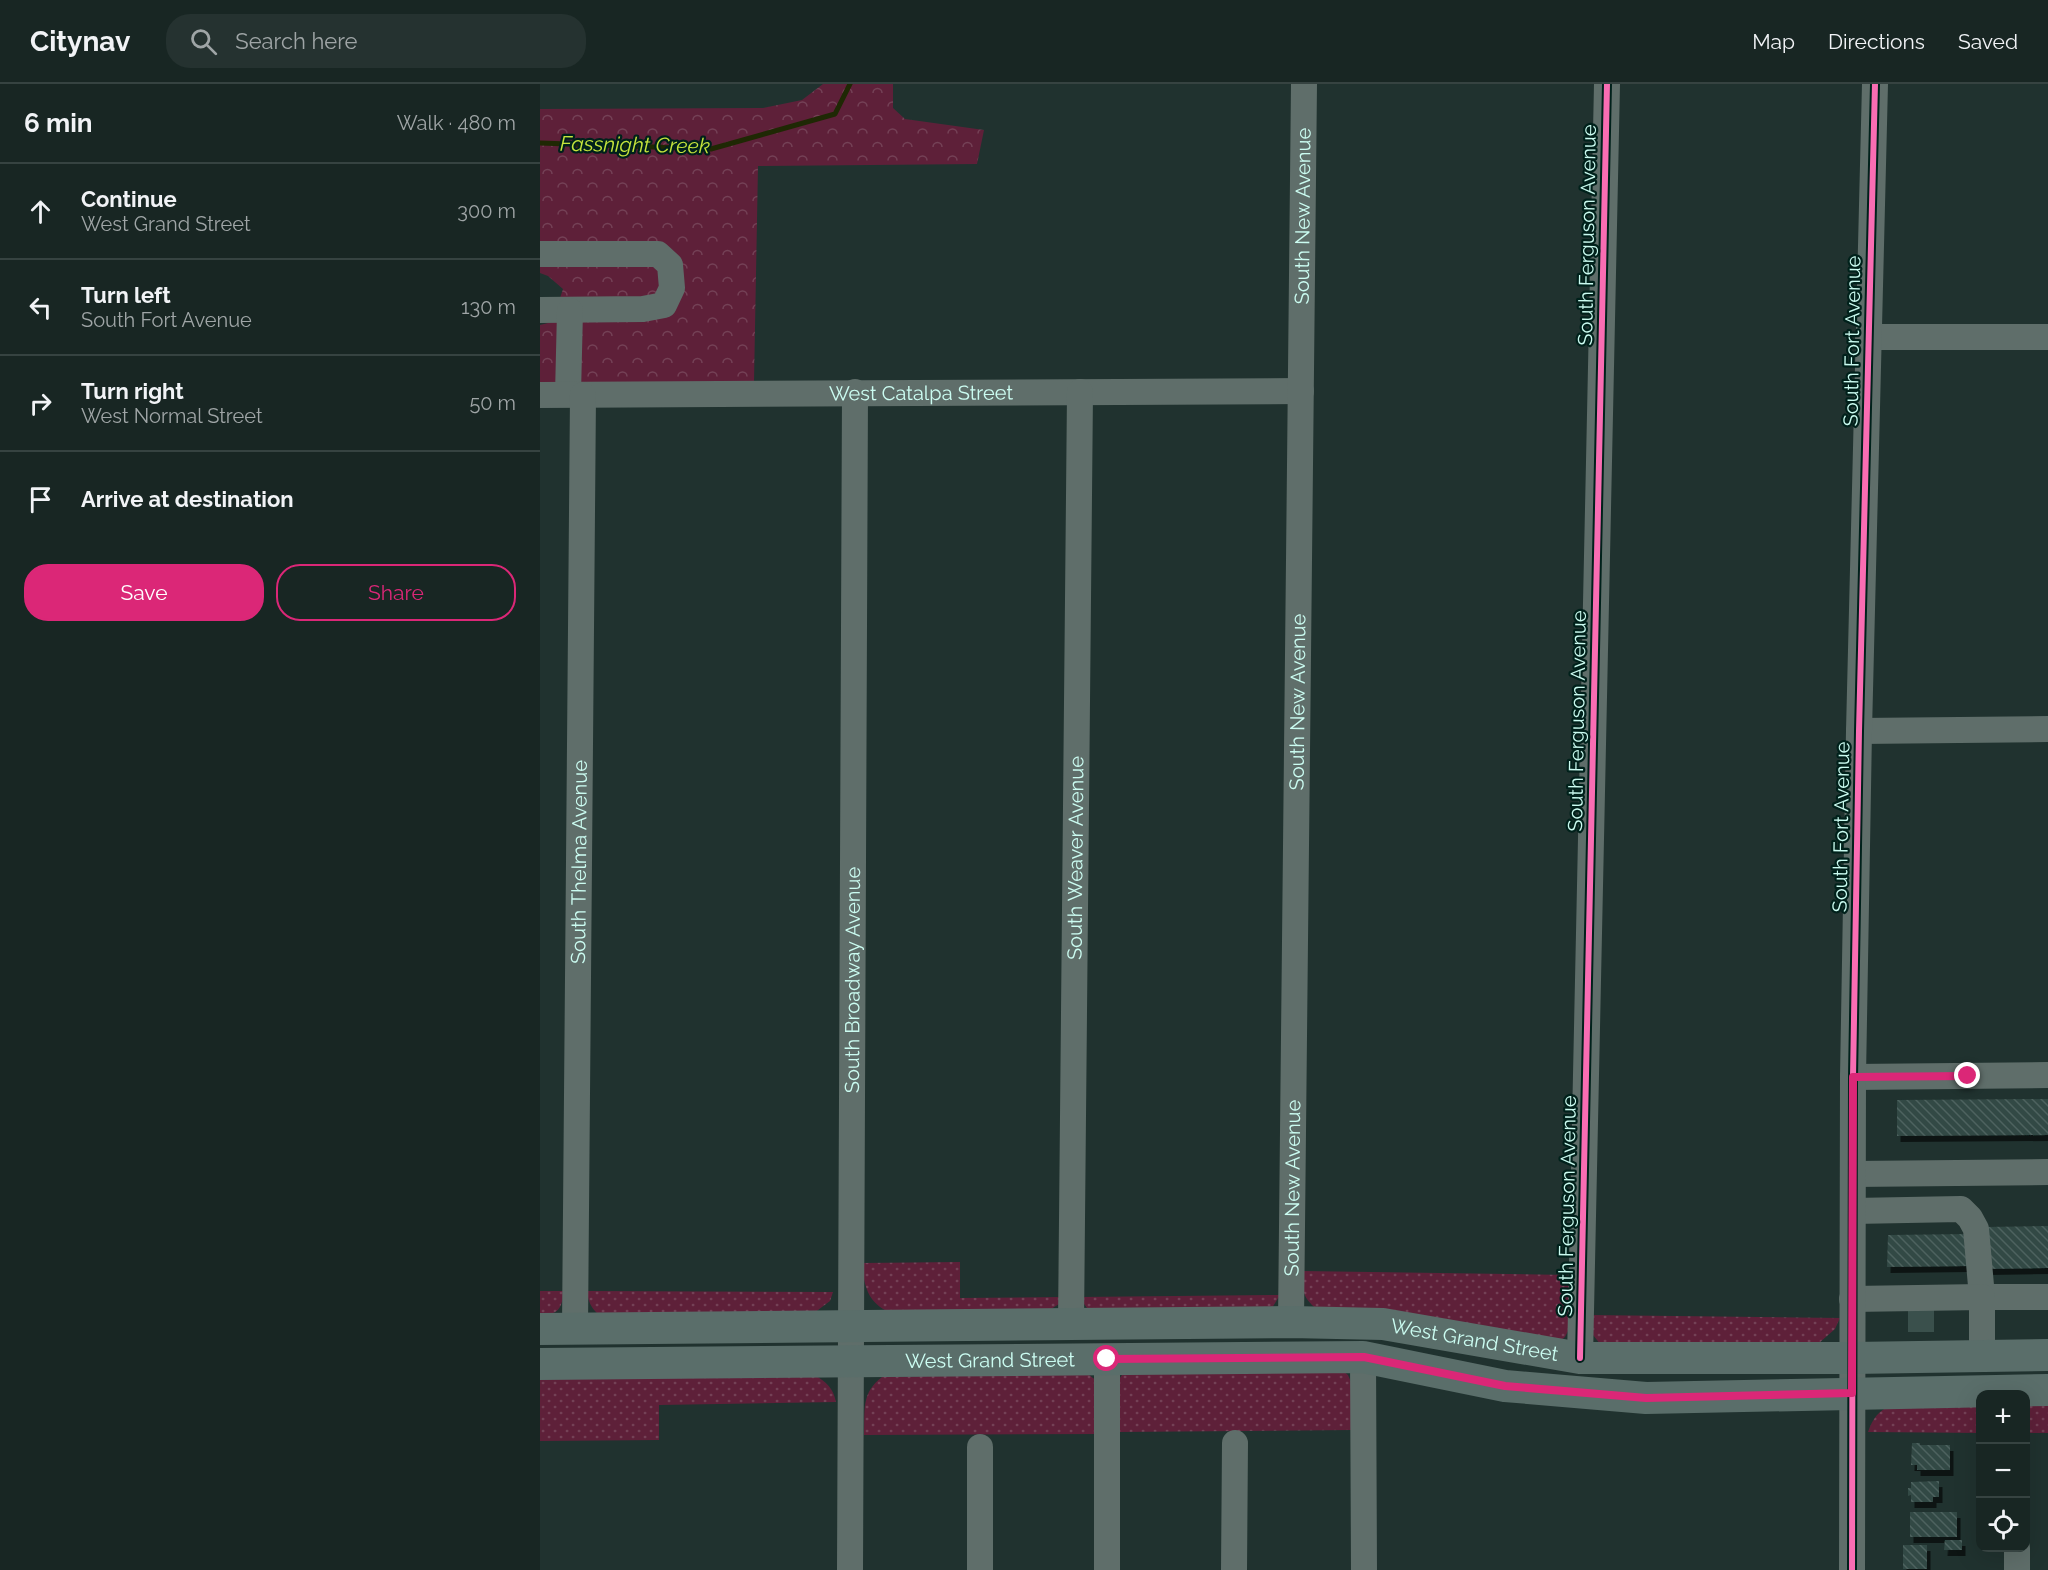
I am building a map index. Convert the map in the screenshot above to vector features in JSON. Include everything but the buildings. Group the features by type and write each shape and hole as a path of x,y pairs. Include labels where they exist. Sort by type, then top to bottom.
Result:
{"main road":[{"name":"West Grand Street","path":"540,1329 1291,1322 1383,1324 1580,1358 2048,1355"},
{"name":"West Grand Street","path":"540,1364 1364,1357 1505,1386 1646,1398 2048,1390"}],"street":[{"name":"South New Avenue","path":"1291,1322 1304,84"},
{"name":"South Ferguson Avenue","path":"1580,1358 1607,84"},
{"name":"South Fort Avenue","path":"1852,1570 1853,1077 1875,84"},
{"path":"540,254 658,254 670,265 672,288 664,305 644,309 540,310"},
{"name":"South Thelma Avenue","path":"570,311 576,394 575,1328"},
{"path":"1868,337 2048,337"},
{"name":"West Catalpa Street","path":"540,395 1301,391"},
{"name":"South Broadway Avenue","path":"850,1570 855,392"},
{"name":"South Weaver Avenue","path":"1071,1324 1080,392"},
{"path":"1859,731 2048,729"},
{"path":"1853,1077 2048,1075"},
{"path":"1853,1174 2048,1172"},
{"path":"1853,1211 1961,1209 1970,1218 1976,1229 1982,1297 1982,1356"},
{"path":"1852,1299 2048,1297"},
{"path":"1934,1319 1954,1298"},
{"path":"1887,1299 1908,1319"},
{"path":"1364,1357 1364,1570"},
{"path":"1107,1359 1107,1570"},
{"path":"1234,1570 1235,1443"},
{"path":"980,1447 980,1570"},
{"path":"2017,1552 2017,1570"}],"green space":[{"path":"823,84 893,84 893,108 905,119 984,130 977,164 758,166 754,382 540,384 540,325 552,322 563,289 548,276 540,273 540,109 763,108 802,100"},
{"path":"960,1262 960,1298 1063,1297 1059,1304 1048,1311 889,1312 871,1298 864,1279 862,1263"},
{"path":"1302,1271 1570,1275 1569,1329 1560,1341 1317,1309 1308,1301 1304,1292"},
{"path":"540,1291 564,1291 558,1310 540,1318"},
{"path":"587,1291 833,1292 830,1301 814,1313 599,1315 590,1304"},
{"path":"1280,1295 1272,1308 1087,1308 1079,1297"},
{"path":"1590,1315 1840,1318 1835,1329 1819,1343 1601,1345 1593,1335"},
{"path":"1341,1369 1348,1375 1351,1382 1352,1430 1116,1432 1117,1382 1128,1371"},
{"path":"1085,1372 1097,1381 1101,1434 864,1435 867,1396 870,1389 882,1377"},
{"path":"540,1373 814,1375 829,1386 836,1402 659,1405 659,1440 540,1441"},
{"path":"2048,1400 2048,1433 2030,1433 2030,1401"},
{"path":"1976,1401 1976,1433 1868,1432 1877,1416 1892,1405"}],"waterway":[{"name":"Fassnight Creek","path":"540,143 711,149 835,114 850,84"}],"tunnel":[{"path":"1908,1319 1934,1319"}],"cycle path":[{"path":"1580,1358 1607,84"},
{"path":"1852,1570 1853,1077 1875,84"}],"route":[{"path":"1107,1359 1364,1357 1505,1386 1646,1398 1852,1393 1853,1077 1968,1076"}]}
